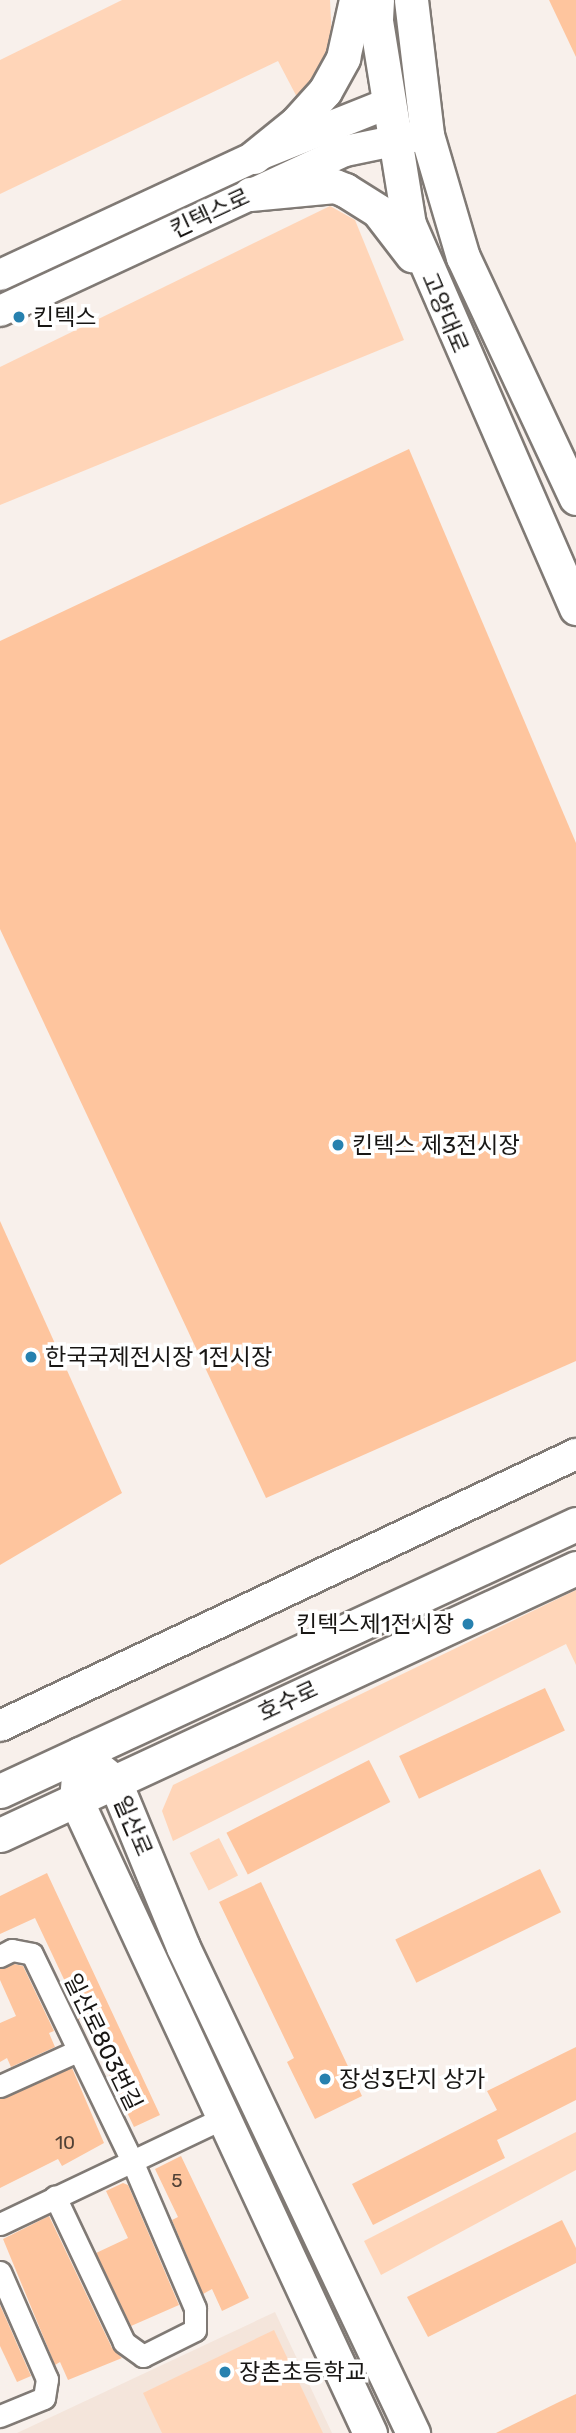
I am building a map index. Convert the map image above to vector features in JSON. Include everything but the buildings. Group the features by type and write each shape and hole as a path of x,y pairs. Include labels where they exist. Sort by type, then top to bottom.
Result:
{"main road":[{"path":"254,157 296,123 325,90 344,58 356,0"},
{"name":"고양대로","path":"377,0 376,22 389,103 411,137 463,257 576,498"},
{"name":"고양대로","path":"411,0 421,94 411,137 409,224 427,273 576,608"},
{"name":"킨텍스로","path":"0,275 254,157 389,103 421,94"},
{"name":"킨텍스로","path":"0,311 345,151 411,137"},
{"path":"250,194 335,186 345,190 378,211 427,273"},
{"path":"0,1726 576,1454"},
{"name":"호수로","path":"0,1791 576,1524"},
{"name":"호수로","path":"0,1835 576,1568"},
{"name":"일산로","path":"80,1754 115,1782 177,1933 413,2433"},
{"name":"일산로","path":"80,1754 76,1800 370,2433"},
{"path":"123,1902 124,1882 134,1879 155,1921 177,1933"}],"street":[{"name":"일산로803번길","path":"0,1956 24,1950 32,1954 132,2161 195,2308 195,2330 143,2356 124,2343 55,2197"},
{"path":"0,2086 77,2051"},
{"path":"0,2224 223,2118"},
{"path":"0,2273 47,2379 44,2398 0,2416"}],"shaded area":[{"path":"122,0 330,0 333,60 299,101 278,61 0,194 0,60"},
{"path":"330,206 355,220 404,340 0,505 0,367"},
{"path":"576,1590 576,1665 566,1644 173,1841 162,1811 173,1785"},
{"path":"219,1838 238,1875 209,1890 190,1853"},
{"path":"576,2132 576,2170 381,2275 364,2241"},
{"name":"장촌초등학교","path":"275,2312 332,2433 17,2433"},
{"name":"장촌초등학교","path":"274,2330 323,2433 162,2433 143,2393"}],"place":[{"name":"킨텍스","path":"19,317"},
{"name":"킨텍스 제3전시장","path":"338,1145"},
{"name":"한국국제전시장 1전시장","path":"31,1357"},
{"name":"킨텍스제1전시장","path":"468,1624"},
{"name":"장성3단지 상가","path":"325,2079"},
{"name":"장촌초등학교","path":"225,2372"}]}
